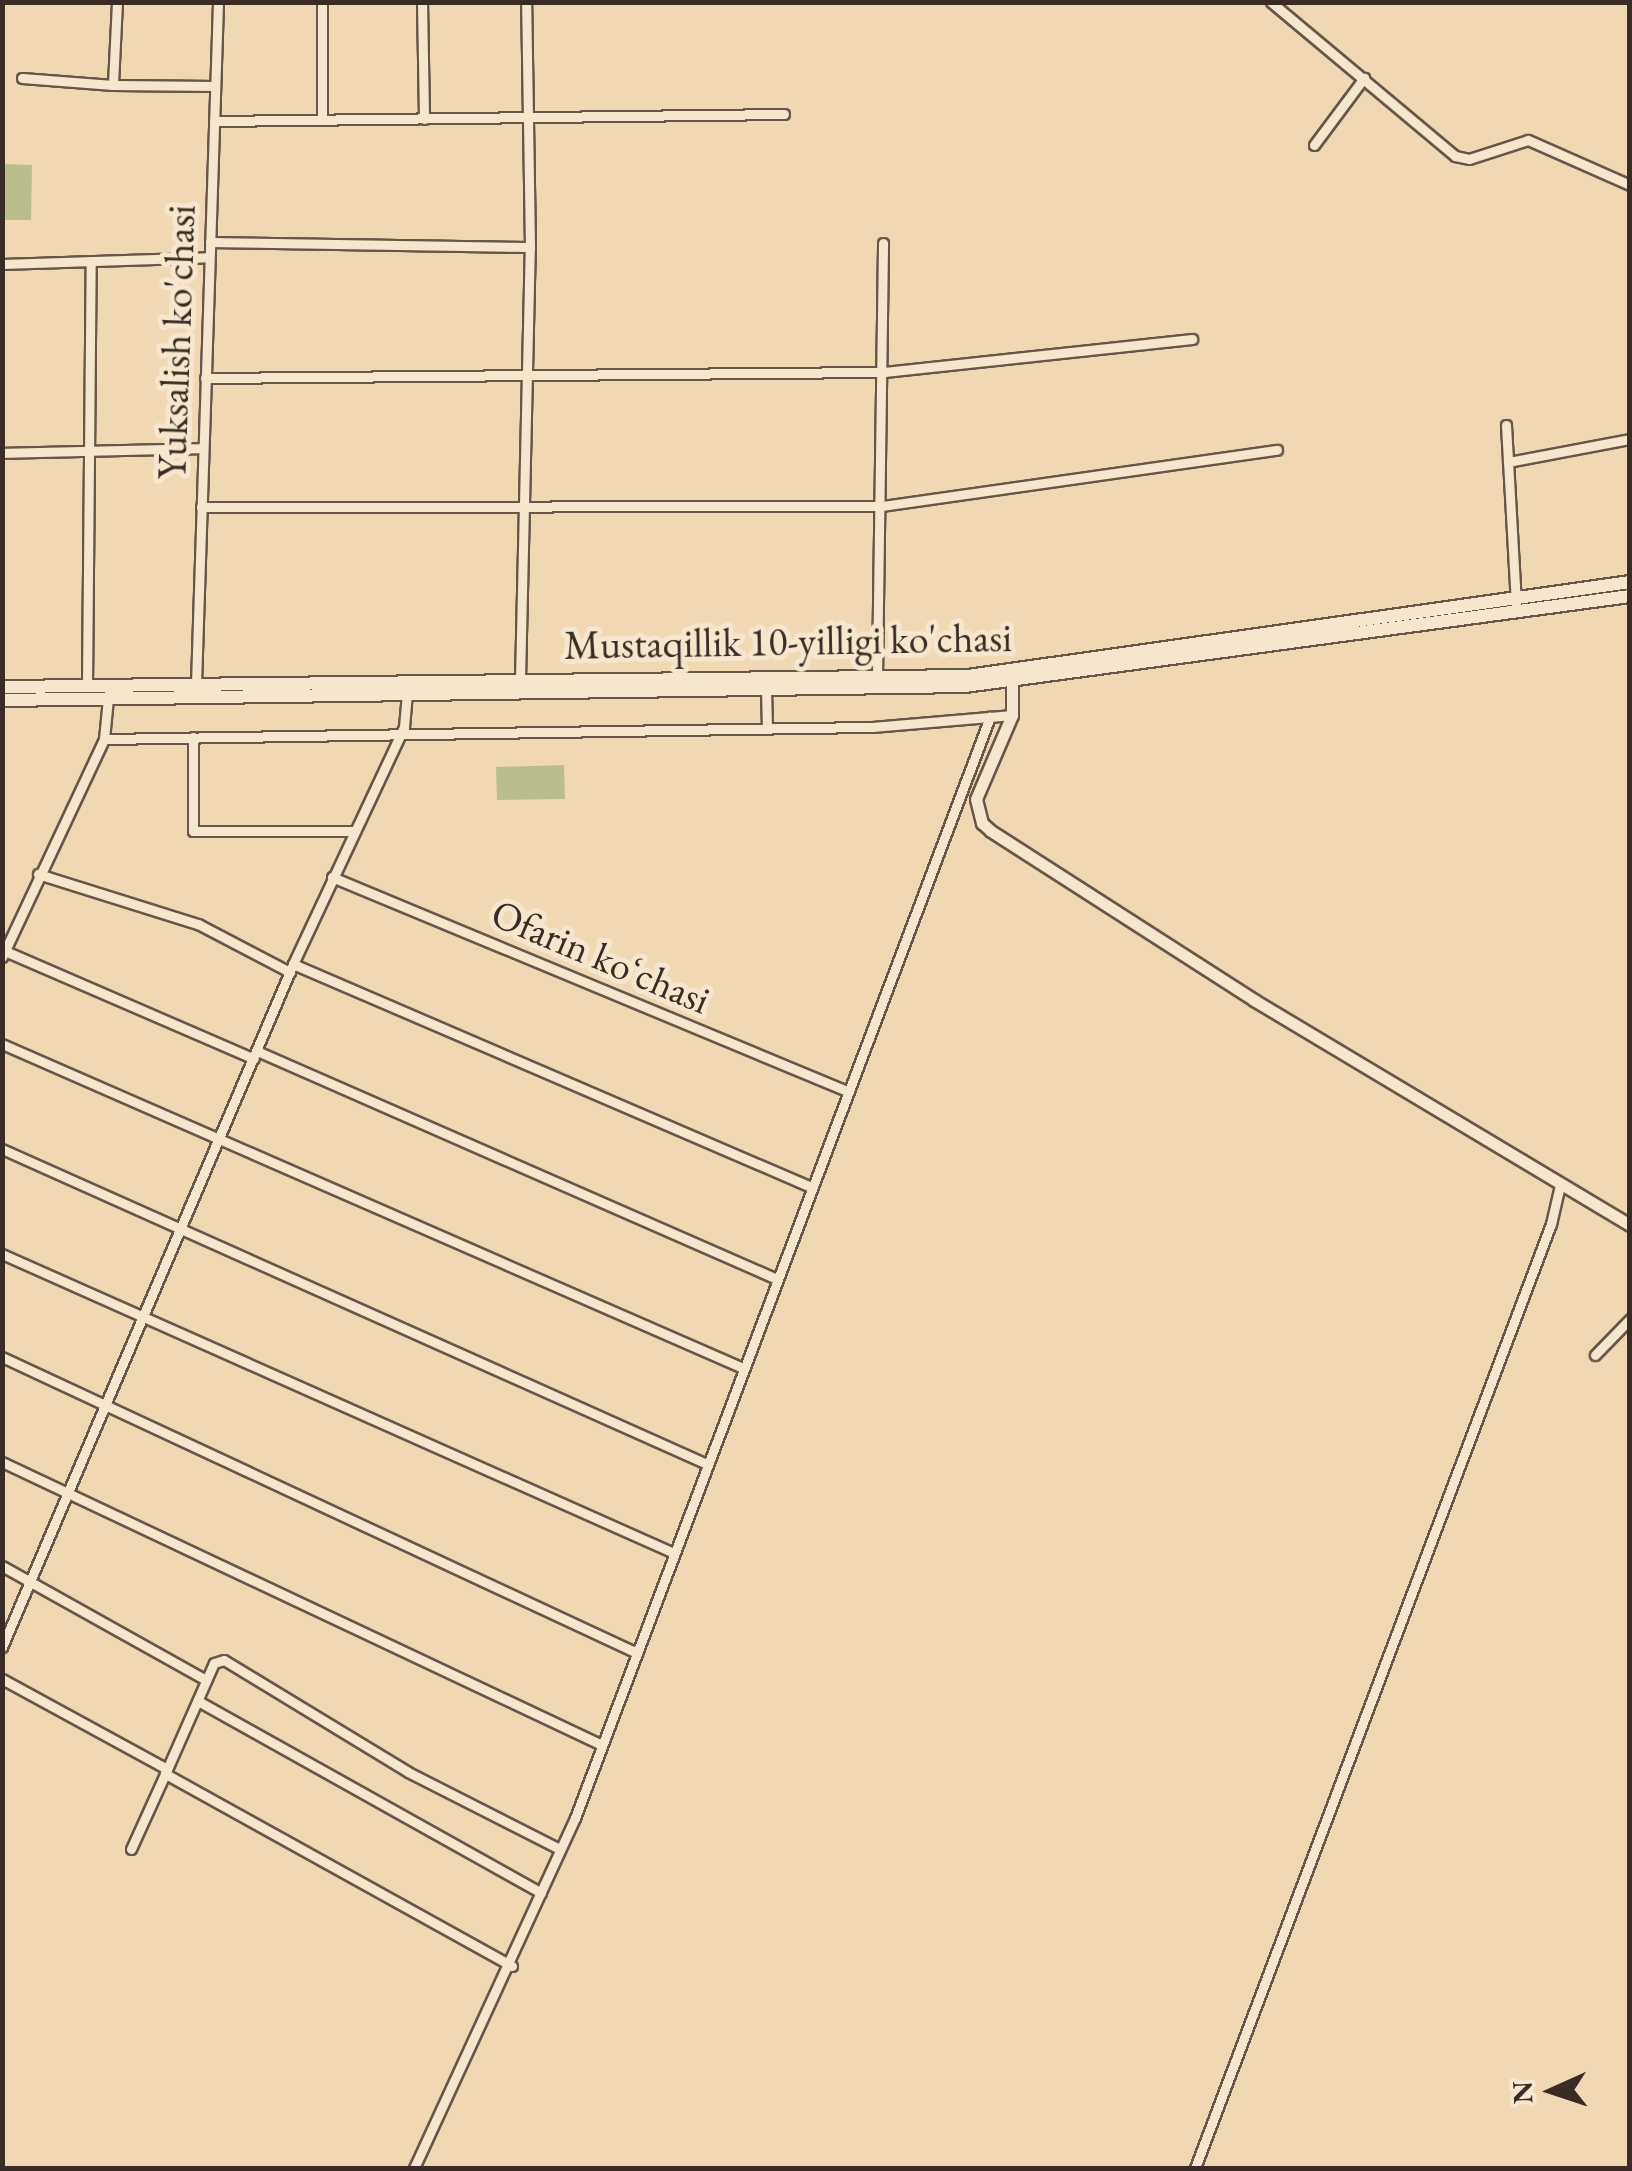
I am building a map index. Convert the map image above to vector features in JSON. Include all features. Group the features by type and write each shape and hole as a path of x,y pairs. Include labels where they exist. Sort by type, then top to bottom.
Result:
{"main road":[{"name":"Mustaqillik 10-yilligi ko'chasi","path":"2,700 406,701 767,694 1012,681 1516,606 1630,582"},
{"name":"Mustaqillik 10-yilligi ko'chasi","path":"2,687 968,676 1516,606 1630,596"}],"street":[{"path":"114,85 117,2"},
{"name":"Yuksalish ko'chasi","path":"196,684 218,2"},
{"path":"322,2 322,120"},
{"path":"422,2 424,119"},
{"path":"520,680 530,247 526,2"},
{"path":"1271,2 1455,156 1469,158 1520,139 1630,185"},
{"path":"22,78 114,85 215,86"},
{"path":"1314,145 1364,78"},
{"path":"214,122 784,114"},
{"path":"210,242 530,247"},
{"path":"877,676 883,242"},
{"path":"2,264 209,257"},
{"path":"88,686 91,261"},
{"path":"205,378 527,379 884,372 1192,339"},
{"path":"1506,425 1516,606"},
{"path":"1508,462 1630,439"},
{"path":"2,453 202,448"},
{"path":"201,507 882,506 1277,450"},
{"path":"1012,681 1012,715 976,800 982,823 991,832 1630,1226"},
{"path":"767,694 767,729"},
{"path":"108,698 104,739 4,954 256,1055 776,1279"},
{"path":"2,1647 332,876 402,731 406,701"},
{"path":"104,739 402,731 767,729 1012,715"},
{"path":"414,2168 512,1966 602,1744 990,717"},
{"path":"192,737 192,831 354,831"},
{"path":"38,874 198,924 292,968 811,1187"},
{"name":"Ofarin koʻchasi","path":"332,876 847,1091"},
{"path":"2,1044 743,1368"},
{"path":"2,1149 707,1464"},
{"path":"1195,2168 1551,1224 1560,1185"},
{"path":"2,1254 674,1552"},
{"path":"1595,1355 1630,1319"},
{"path":"2,1357 106,1402 637,1653"},
{"path":"2,1462 602,1744"},
{"path":"2,1566 32,1579 206,1680"},
{"path":"131,1849 214,1663 227,1660 408,1772 560,1849"},
{"path":"2,1679 512,1966"},
{"path":"198,1701 541,1892"}],"green space":[{"path":"4,164 32,165 31,220 3,220"},
{"path":"564,765 565,799 497,800 496,767"}]}
